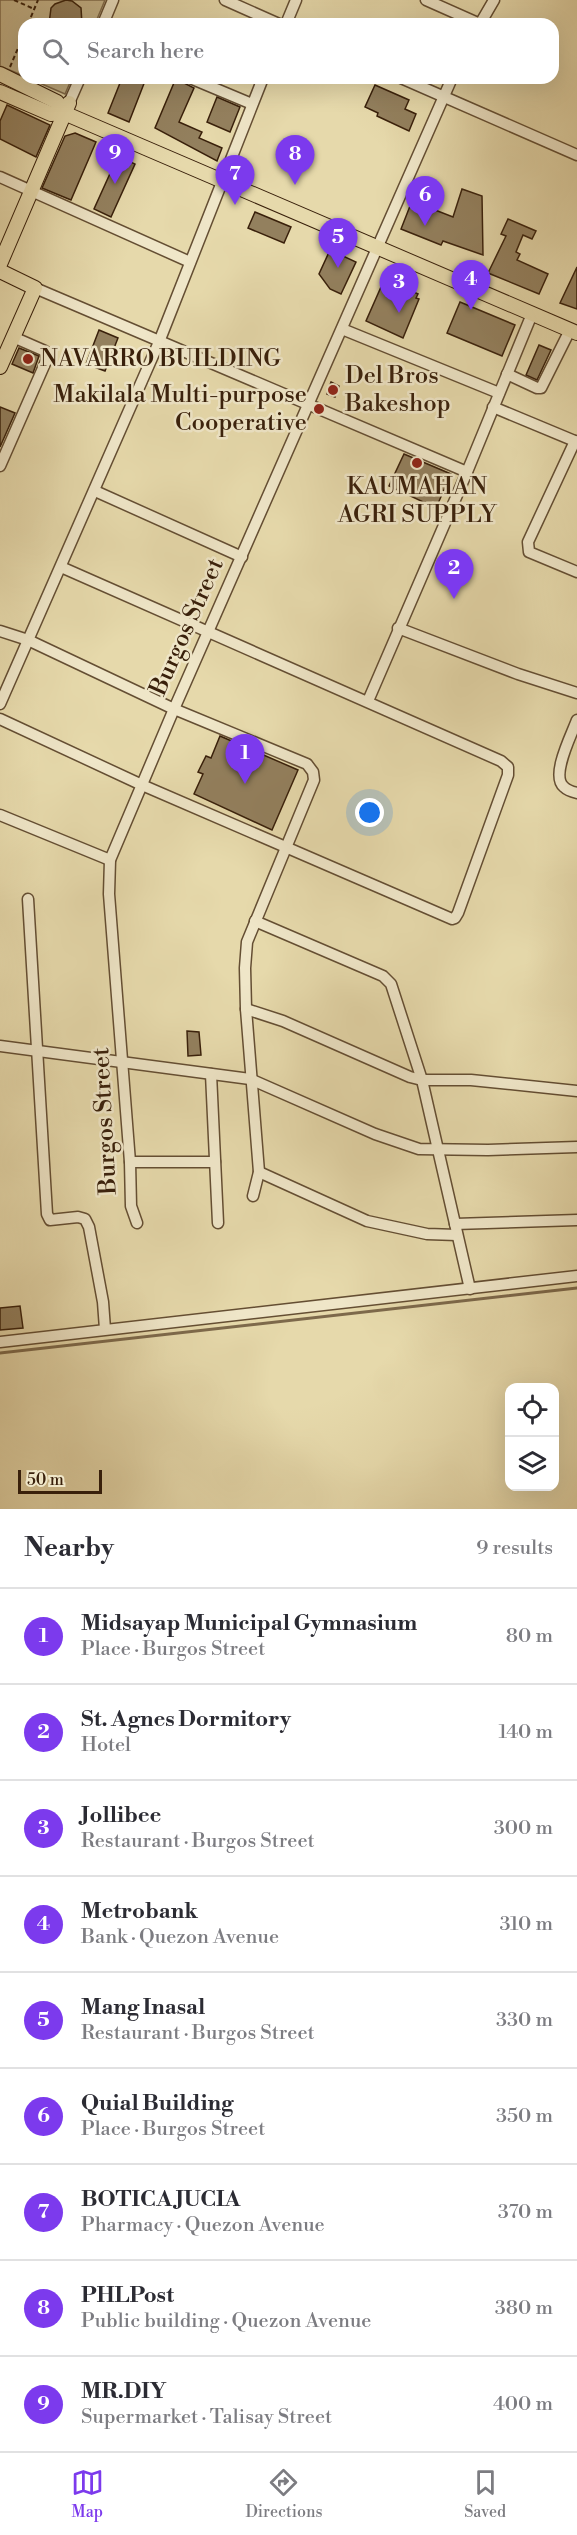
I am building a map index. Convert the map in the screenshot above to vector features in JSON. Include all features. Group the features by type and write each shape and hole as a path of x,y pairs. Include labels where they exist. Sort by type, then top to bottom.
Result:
{"main road":[{"path":"3,75 18,82"},
{"path":"21,84 222,182 574,331"},
{"path":"0,92 51,114 67,108"},
{"path":"0,264 67,108"},
{"path":"0,271 35,288 0,364"}],"street":[{"path":"106,18 113,0"},
{"path":"225,0 266,18"},
{"path":"288,18 296,0"},
{"path":"426,0 466,18"},
{"path":"484,18 494,0"},
{"path":"67,108 77,84"},
{"path":"204,84 252,104"},
{"path":"0,704 159,342 260,84"},
{"path":"415,84 577,156"},
{"name":"Burgos Street","path":"137,1223 131,1206 130,1162 111,919 111,860 174,709 449,84"},
{"path":"0,177 189,262"},
{"path":"35,288 467,472"},
{"path":"368,701 467,472 532,314"},
{"path":"342,329 499,393"},
{"path":"507,374 537,388 542,388 574,331"},
{"path":"0,466 48,359 45,351 14,337"},
{"path":"493,407 576,441 528,542 528,547 529,552 577,572"},
{"path":"95,491 242,557"},
{"path":"0,718 142,785 452,919 458,913 508,775 508,767 501,760 61,567"},
{"path":"398,628 518,674 577,693"},
{"path":"0,631 28,640 174,709 307,764 313,772 314,780 255,921 245,953 250,1079 259,1172 253,1196"},
{"path":"577,720 560,764 560,780 563,787 577,793"},
{"path":"0,816 111,860"},
{"path":"28,899 46,1208 50,1220 78,1217 85,1219 90,1227 103,1302 105,1329"},
{"path":"255,921 383,976 391,984 423,1080 470,1289"},
{"path":"246,1009 423,1080 460,1079 577,1091"},
{"path":"0,1047 250,1079 375,1134 419,1149 577,1147"},
{"path":"211,1074 218,1223"},
{"path":"130,1162 215,1162"},
{"path":"259,1172 367,1221 427,1234 456,1229 577,1220"},
{"path":"0,1342 577,1276"}],"path":[{"path":"15,0 34,9"},
{"path":"30,18 38,0"},
{"path":"3,75 18,46"}],"shaded area":[{"path":"0,0 105,0 98,18 18,18 18,74 0,66"},
{"path":"42,84 69,84 65,94"}],"building":[{"path":"66,0 72,1 81,8 82,18 50,18 51,8"},
{"path":"120,84 144,84 129,122 108,113"},
{"path":"173,84 186,84 194,88 179,122 202,132 199,138 222,148 217,161 155,128"},
{"path":"375,85 409,100 405,109 416,114 409,131 377,116 378,113 365,107"},
{"path":"217,97 240,107 230,132 207,122"},
{"path":"7,105 50,125 36,157 0,139 0,121"},
{"path":"75,133 96,142 71,200 42,188 65,136"},
{"path":"118,156 135,164 111,217 94,209"},
{"path":"462,189 482,196 483,255 443,241 441,245 401,229 412,201 453,217"},
{"path":"255,212 291,227 284,243 248,228"},
{"path":"508,219 536,231 532,239 523,235 516,252 520,254 517,260 548,274 539,294 488,273 506,236 501,234"},
{"path":"330,250 356,262 341,294 330,289 319,274"},
{"path":"577,267 577,309 560,303"},
{"path":"397,285 418,294 416,298 419,299 403,338 366,321 381,287 393,292"},
{"path":"460,302 515,325 502,356 447,333"},
{"path":"99,330 118,338 105,371 86,364"},
{"path":"539,345 551,350 537,380 526,375"},
{"name":"NAVARRO BUILDING","path":"19,348 39,356 33,373 12,364"},
{"path":"331,382 339,386 335,397 327,394"},
{"path":"0,407 15,413 0,447"},
{"path":"404,454 451,474 436,508 389,486"},
{"path":"220,736 298,770 272,830 194,794 203,774 198,772 206,756 211,758"},
{"path":"187,1031 199,1032 201,1055 188,1056"},
{"path":"20,1306 23,1328 0,1330 0,1308"}],"waterway":[{"path":"0,1353 577,1288"}],"place":[{"name":"MR.DIY","path":"115,184"},
{"name":"PHLPost","path":"295,185"},
{"name":"BOTICA JUCIA","path":"235,205"},
{"name":"Quial Building","path":"425,226"},
{"name":"Mang Inasal","path":"338,268"},
{"name":"Metrobank","path":"471,310"},
{"name":"Jollibee","path":"399,313"},
{"name":"NAVARRO BUILDING","path":"28,359"},
{"name":"Del Bros Bakeshop","path":"333,390"},
{"name":"Makilala Multi-purpose Cooperative","path":"319,409"},
{"name":"KAUMAHAN AGRI SUPPLY","path":"417,463"},
{"name":"St. Agnes Dormitory","path":"454,599"},
{"name":"Midsayap Municipal Gymnasium","path":"245,784"}]}
